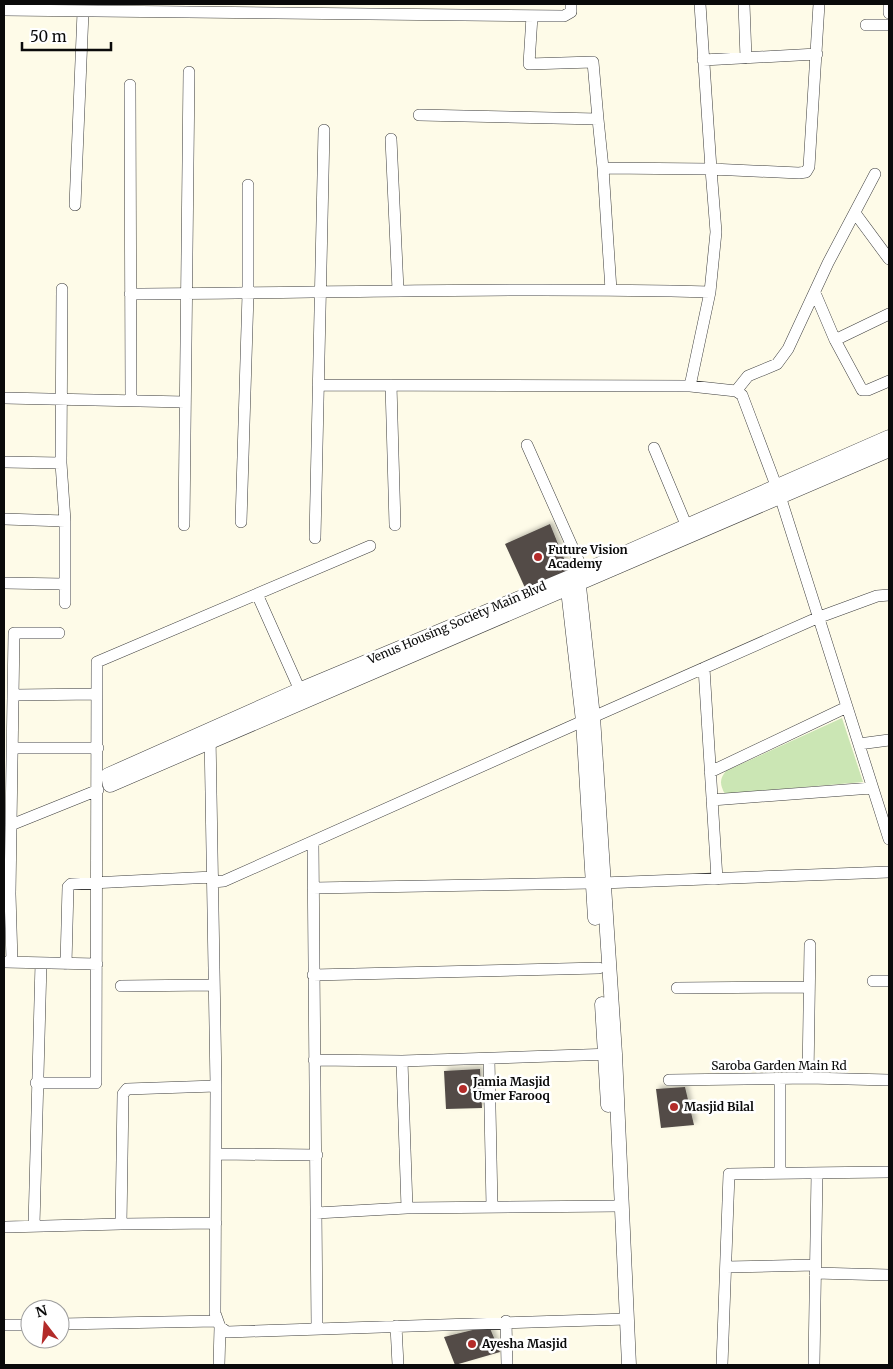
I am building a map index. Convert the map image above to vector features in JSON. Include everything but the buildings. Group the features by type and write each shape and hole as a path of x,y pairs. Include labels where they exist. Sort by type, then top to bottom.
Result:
{"street":[{"path":"4,10 532,16 568,15 571,4"},
{"path":"690,386 710,292 716,232 700,4"},
{"path":"744,4 746,58"},
{"path":"603,168 806,172 809,167 819,4"},
{"path":"889,4 889,13"},
{"path":"75,205 83,12"},
{"path":"532,16 529,64 594,62 611,290"},
{"path":"866,25 889,25"},
{"path":"703,60 817,54"},
{"path":"184,525 189,72"},
{"path":"130,85 131,401"},
{"path":"420,115 598,119"},
{"path":"315,538 324,130"},
{"path":"391,139 398,290"},
{"path":"736,391 748,376 777,364 788,349 828,263 875,174"},
{"path":"241,522 248,294 248,185"},
{"path":"855,213 889,259"},
{"path":"62,289 61,463 65,521 65,603"},
{"path":"130,294 320,293 398,290 710,292"},
{"path":"815,293 835,340 862,390 868,390 889,381"},
{"path":"835,340 889,314"},
{"path":"318,385 690,386 736,391 742,394 778,491 889,839"},
{"path":"391,385 395,526"},
{"path":"4,398 185,402"},
{"name":"Venus Housing Society Main Blvd","path":"106,783 302,695 688,531 778,491 889,437"},
{"path":"527,445 575,579 588,719 597,883 610,1055 622,1320 620,1365"},
{"path":"654,448 688,531"},
{"name":"Venus Housing Society Main Blvd","path":"778,491 889,450"},
{"path":"4,462 61,463"},
{"path":"4,519 65,521"},
{"path":"36,1083 96,1083 97,882 106,783 98,748 97,662 370,546"},
{"path":"4,582 64,584"},
{"path":"256,594 302,695"},
{"path":"66,964 68,887 71,884 213,879 224,881 817,618 877,596 889,595"},
{"path":"59,633 14,633 8,962 97,964"},
{"path":"704,668 717,879"},
{"path":"14,695 97,694"},
{"path":"710,772 847,707"},
{"path":"210,735 217,1154 216,1223 220,1365"},
{"path":"859,744 889,740"},
{"path":"12,748 98,748"},
{"path":"11,825 106,783"},
{"path":"712,800 872,788"},
{"path":"313,842 317,1329"},
{"path":"313,888 597,883 889,872"},
{"path":"808,1078 810,946"},
{"path":"34,1226 36,1083 41,963"},
{"path":"313,975 604,968"},
{"path":"873,982 889,981"},
{"path":"121,986 213,985"},
{"path":"677,988 810,987"},
{"path":"314,1060 402,1061 610,1055"},
{"path":"489,1059 492,1207"},
{"path":"402,1061 406,1208"},
{"path":"780,1078 780,1173"},
{"name":"Saroba Garden Main Rd","path":"669,1080 808,1078 889,1080"},
{"path":"121,1224 122,1094 127,1089 216,1086"},
{"path":"217,1154 317,1155"},
{"path":"722,1365 729,1174 889,1172"},
{"path":"814,1365 817,1173"},
{"path":"316,1213 406,1208 617,1206"},
{"path":"6,1227 216,1223"},
{"path":"726,1267 815,1269 889,1275"},
{"path":"70,1324 218,1324 227,1332 506,1321 622,1320"},
{"path":"622,1320 629,1365"},
{"path":"506,1321 508,1365"},
{"path":"6,1325 20,1325"},
{"path":"396,1326 398,1365"}],"green space":[{"path":"842,718 863,782 725,794 721,782 726,771"}],"place":[{"name":"Future Vision Academy","path":"538,557"},
{"name":"Jamia Masjid Umer Farooq","path":"463,1089"},
{"name":"Masjid Bilal","path":"674,1107"},
{"name":"Ayesha Masjid","path":"472,1344"}]}
